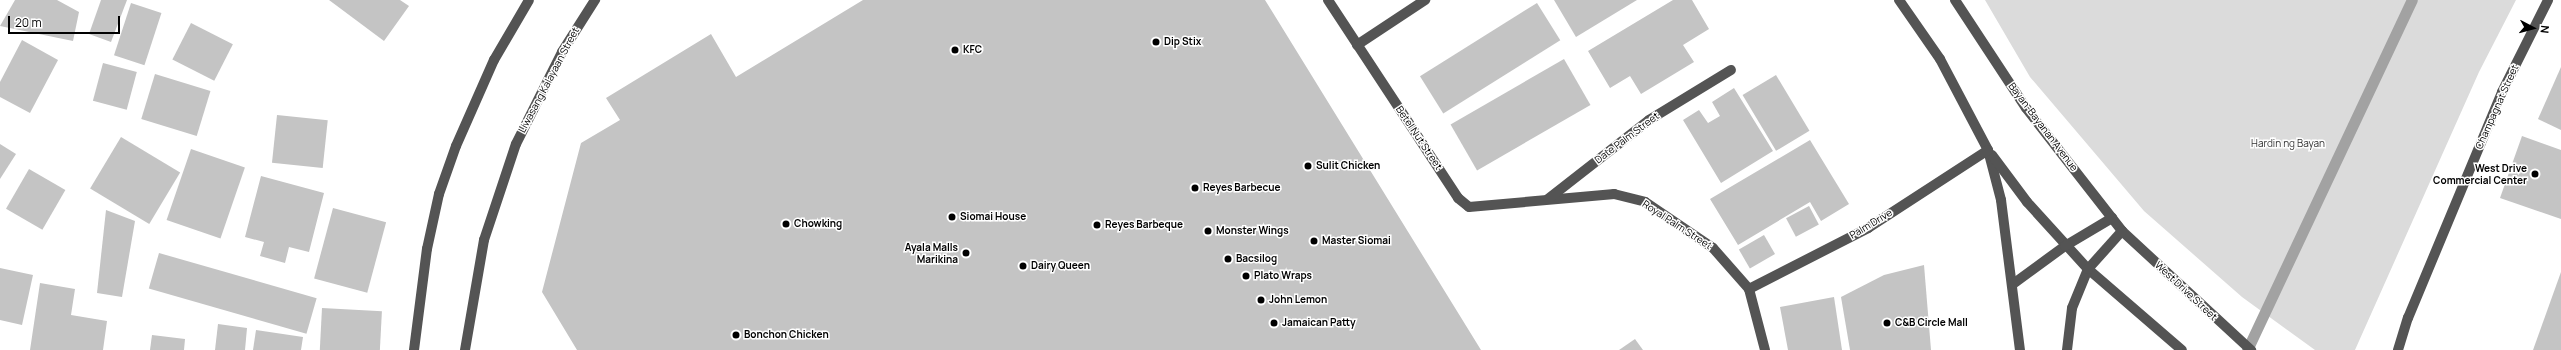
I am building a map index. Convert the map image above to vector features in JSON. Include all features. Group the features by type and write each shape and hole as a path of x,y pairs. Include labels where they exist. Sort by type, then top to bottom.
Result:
{"street":[{"path":"414,350 427,249 440,194 456,146 494,60 529,0"},
{"name":"Liwasang Kalayaan Street","path":"466,350 484,240 505,172 537,98 595,0"},
{"name":"Betel Nut Street","path":"1328,0 1458,198 1469,207 1548,199"},
{"path":"1357,45 1425,0"},
{"path":"1899,0 1940,59 1988,150 2028,202 2065,246 2088,269 2182,350"},
{"name":"Bayan-Bayanan Avenue","path":"1955,0 2026,108 2122,231"},
{"name":"Champagnat Street","path":"2398,350 2408,318 2502,92 2548,0"},
{"name":"Date Palm Street","path":"1548,199 1649,120 1731,70"},
{"path":"1988,150 2001,200 2013,284 2020,350"},
{"name":"Palm Drive","path":"1749,289 1868,228 1988,150"},
{"name":"Royal Palm Street","path":"1548,199 1614,194 1645,202 1713,248 1749,289 1765,350"},
{"path":"2013,284 2065,246 2112,218"},
{"path":"2067,350 2072,308 2088,269 2122,231"},
{"name":"West Drive Street","path":"2122,231 2251,350"}],"green space":[{"name":"Hardin ng Bayan","path":"1985,0 2516,0 2479,72 2355,350 2315,350 2242,297 2144,211 2030,77"}],"building":[{"path":"15,0 57,0 79,12 73,41 0,26"},
{"path":"101,0 127,0 111,42 89,34"},
{"path":"329,0 400,0 409,6 384,41"},
{"path":"863,0 1265,0 1481,350 577,350 542,292 581,143 620,120 606,98 711,34 736,77"},
{"path":"1554,0 1637,0 1576,37"},
{"path":"1673,0 1692,0 1709,29 1683,45 1694,62 1641,94 1630,76 1610,88 1588,51"},
{"path":"131,3 161,13 144,65 114,55"},
{"path":"1537,3 1560,40 1443,113 1420,76"},
{"path":"191,23 233,44 214,81 172,60"},
{"path":"22,40 58,60 30,113 0,97 0,82"},
{"path":"1564,59 1590,105 1477,170 1451,124"},
{"path":"103,63 137,72 127,110 93,101"},
{"path":"2561,67 2561,130 2538,119"},
{"path":"155,74 210,91 197,136 141,119"},
{"path":"1776,75 1809,131 1776,151 1743,95"},
{"path":"1734,88 1773,151 1721,183 1683,120 1699,110 1708,123 1720,116 1712,102"},
{"path":"277,115 328,120 323,168 272,163"},
{"name":"West Drive Commercial Center","path":"2522,136 2561,150 2561,219 2500,198"},
{"path":"121,137 180,173 149,224 90,188"},
{"path":"1810,140 1849,204 1821,221 1810,202 1738,245 1710,199"},
{"path":"0,144 16,154 0,179"},
{"path":"191,149 245,168 220,238 167,220"},
{"path":"29,169 65,190 42,230 6,209"},
{"path":"261,176 324,193 309,252 289,247 285,263 260,256 264,242 245,237"},
{"path":"1809,206 1819,225 1796,237 1786,218"},
{"path":"333,208 386,222 367,293 314,279"},
{"path":"106,210 135,221 122,297 97,293"},
{"path":"1764,235 1775,254 1750,269 1739,250"},
{"path":"159,253 317,298 306,334 149,289"},
{"name":"C&B Circle Mall","path":"1924,265 1931,350 1850,350 1841,297 1884,275"},
{"path":"0,268 33,275 22,325 0,320"},
{"path":"2561,272 2561,350 2533,350"},
{"path":"40,283 75,289 71,315 107,321 103,350 30,350"},
{"path":"1834,297 1842,350 1788,350 1780,307"},
{"path":"322,308 382,311 380,350 320,350"},
{"path":"218,324 247,328 245,350 215,350"},
{"path":"256,330 303,337 301,350 253,350"},
{"path":"152,335 185,339 184,350 150,350"},
{"path":"1635,339 1643,350 1619,350"}],"waterway":[{"path":"2247,350 2412,0"}],"place":[{"name":"Dip Stix","path":"1156,42"},
{"name":"KFC","path":"955,50"},
{"name":"Sulit Chicken","path":"1308,166"},
{"name":"West Drive Commercial Center","path":"2535,174"},
{"name":"Reyes Barbecue","path":"1195,188"},
{"name":"Siomai House","path":"952,217"},
{"name":"Chowking","path":"786,224"},
{"name":"Reyes Barbeque","path":"1097,225"},
{"name":"Monster Wings","path":"1208,231"},
{"name":"Master Siomai","path":"1314,241"},
{"name":"Ayala Malls Marikina","path":"966,253"},
{"name":"Bacsilog","path":"1228,259"},
{"name":"Dairy Queen","path":"1023,266"},
{"name":"Plato Wraps","path":"1246,276"},
{"name":"John Lemon","path":"1261,300"},
{"name":"Jamaican Patty","path":"1274,323"},
{"name":"C&B Circle Mall","path":"1887,323"},
{"name":"Bonchon Chicken","path":"736,335"}]}
